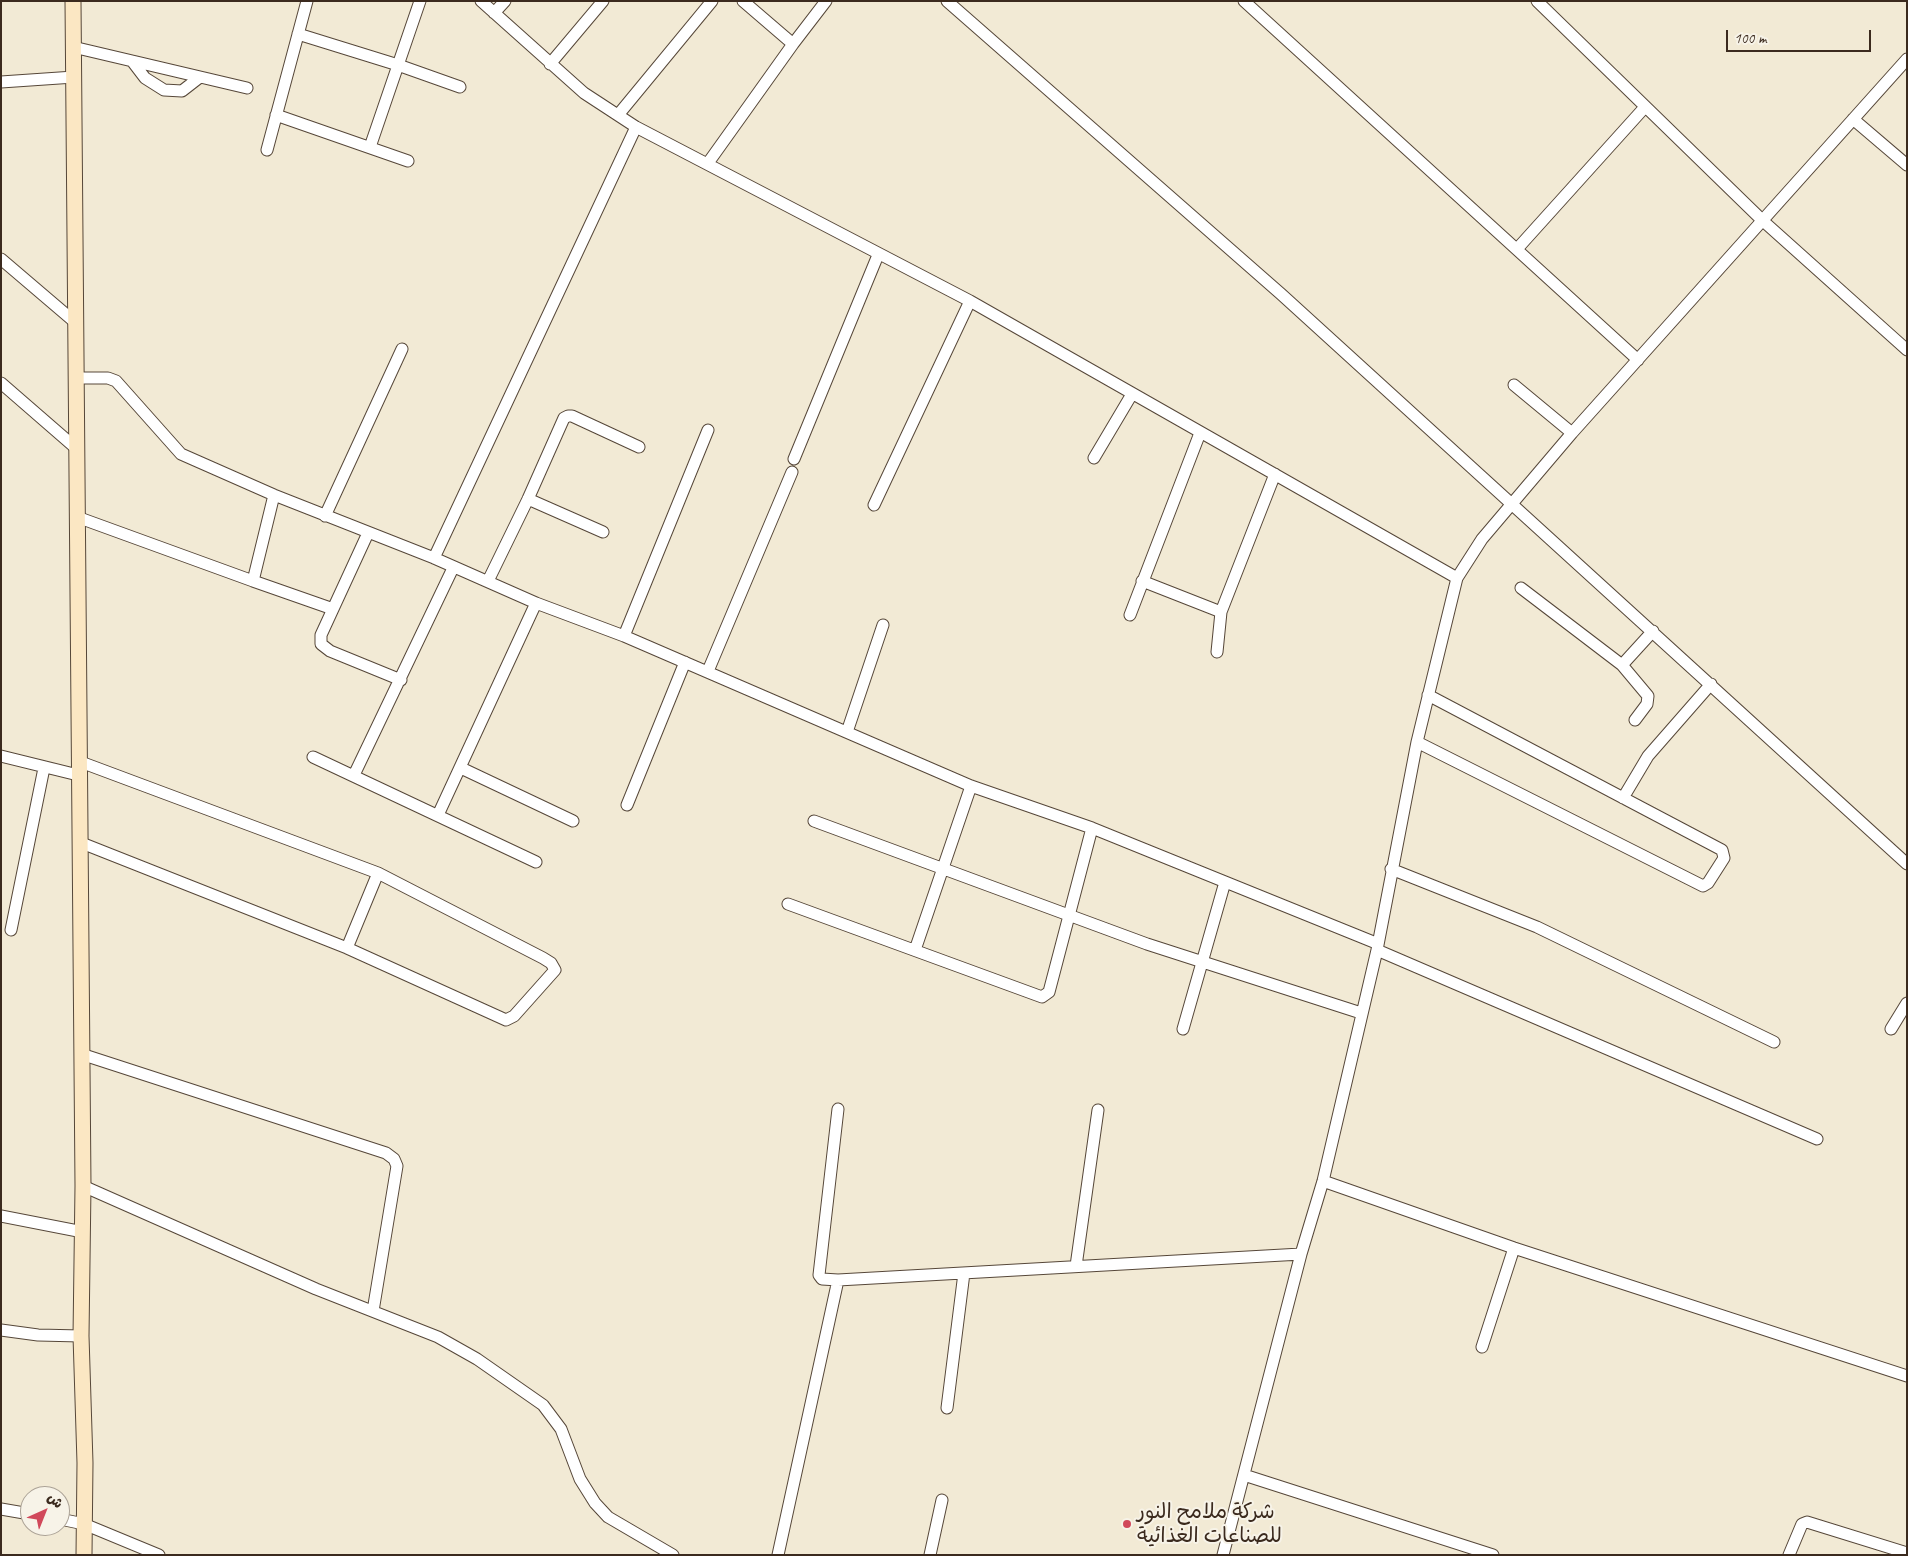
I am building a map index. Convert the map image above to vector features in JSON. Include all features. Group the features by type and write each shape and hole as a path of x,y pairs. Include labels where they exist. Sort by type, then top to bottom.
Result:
{"main road":[{"path":"73,1 83,1186 84,1555"}],"street":[{"path":"267,150 307,1"},
{"path":"370,147 420,1"},
{"path":"481,1 584,94 636,127 708,163 878,255 970,301 1457,578"},
{"path":"494,13 505,1"},
{"path":"550,64 603,1"},
{"path":"618,115 712,1"},
{"path":"743,1 793,44"},
{"path":"708,163 826,1"},
{"path":"947,1 1281,294 1907,864"},
{"path":"1244,1 1638,360"},
{"path":"1537,1 1762,220 1907,350"},
{"path":"298,34 398,64 460,87"},
{"path":"73,47 247,88"},
{"path":"1223,1555 1301,1254 1323,1181 1376,946 1417,742 1457,578 1482,539 1572,433 1907,59"},
{"path":"132,61 145,78 164,90 182,91 200,77"},
{"path":"1,82 74,77"},
{"path":"1517,249 1645,107"},
{"path":"276,115 408,161"},
{"path":"1853,119 1907,165"},
{"path":"434,558 636,127"},
{"path":"794,459 878,255"},
{"path":"1,259 76,323"},
{"path":"874,506 970,301"},
{"path":"325,516 402,349"},
{"path":"76,378 108,378 116,381 181,454 274,495 434,558 536,603 624,636 708,671 971,786 1092,828 1225,882 1817,1139"},
{"path":"1,383 76,449"},
{"path":"1514,385 1572,433"},
{"path":"1094,458 1132,394"},
{"path":"488,581 528,499 564,418 568,416 639,447"},
{"path":"624,636 708,430"},
{"path":"1130,616 1200,433"},
{"path":"708,671 792,472"},
{"path":"1217,652 1221,612 1275,474"},
{"path":"253,581 274,495"},
{"path":"528,499 603,532"},
{"path":"77,517 333,609"},
{"path":"368,533 321,636 321,644 330,651 401,680"},
{"path":"354,775 453,568"},
{"path":"1142,581 1221,612"},
{"path":"1521,588 1622,665 1648,696 1647,704 1635,720"},
{"path":"438,815 536,603"},
{"path":"848,732 883,625"},
{"path":"1622,665 1653,631"},
{"path":"627,805 685,662"},
{"path":"1623,798 1648,756 1711,684"},
{"path":"1417,742 1703,886 1706,885 1724,858 1722,850 1428,694"},
{"path":"1,756 44,768 78,768 378,873 543,958 551,963 555,970 514,1016 506,1020 347,948 79,842"},
{"path":"314,757 536,862"},
{"path":"11,930 44,768"},
{"path":"461,768 573,821"},
{"path":"915,950 971,786"},
{"path":"814,821 1201,962 1361,1013"},
{"path":"788,904 1042,997 1049,992 1071,915 1092,828"},
{"path":"1391,869 1537,927 1774,1042"},
{"path":"347,948 378,873"},
{"path":"1183,1029 1225,882"},
{"path":"1891,1029 1907,1003"},
{"path":"81,1054 386,1153 394,1159 397,1166 373,1311"},
{"path":"838,1109 819,1275 822,1279 838,1280 1301,1254"},
{"path":"1076,1266 1098,1110"},
{"path":"1323,1181 1514,1248 1907,1376"},
{"path":"83,1186 316,1289 454,1346 543,1405 561,1429 580,1479 595,1503 608,1517 673,1555"},
{"path":"1,1216 83,1232"},
{"path":"1482,1347 1514,1248"},
{"path":"947,1408 964,1273"},
{"path":"778,1555 838,1280"},
{"path":"1,1330 38,1335 82,1336"},
{"path":"1244,1475 1493,1555"},
{"path":"930,1555 942,1500"},
{"path":"1,1508 20,1512"},
{"path":"70,1521 84,1524 159,1555"},
{"path":"1789,1555 1799,1529 1806,1522 1907,1553"}],"place":[{"name":"شركة ملامح النور للصناعات الغذائية","path":"1127,1524"}]}
